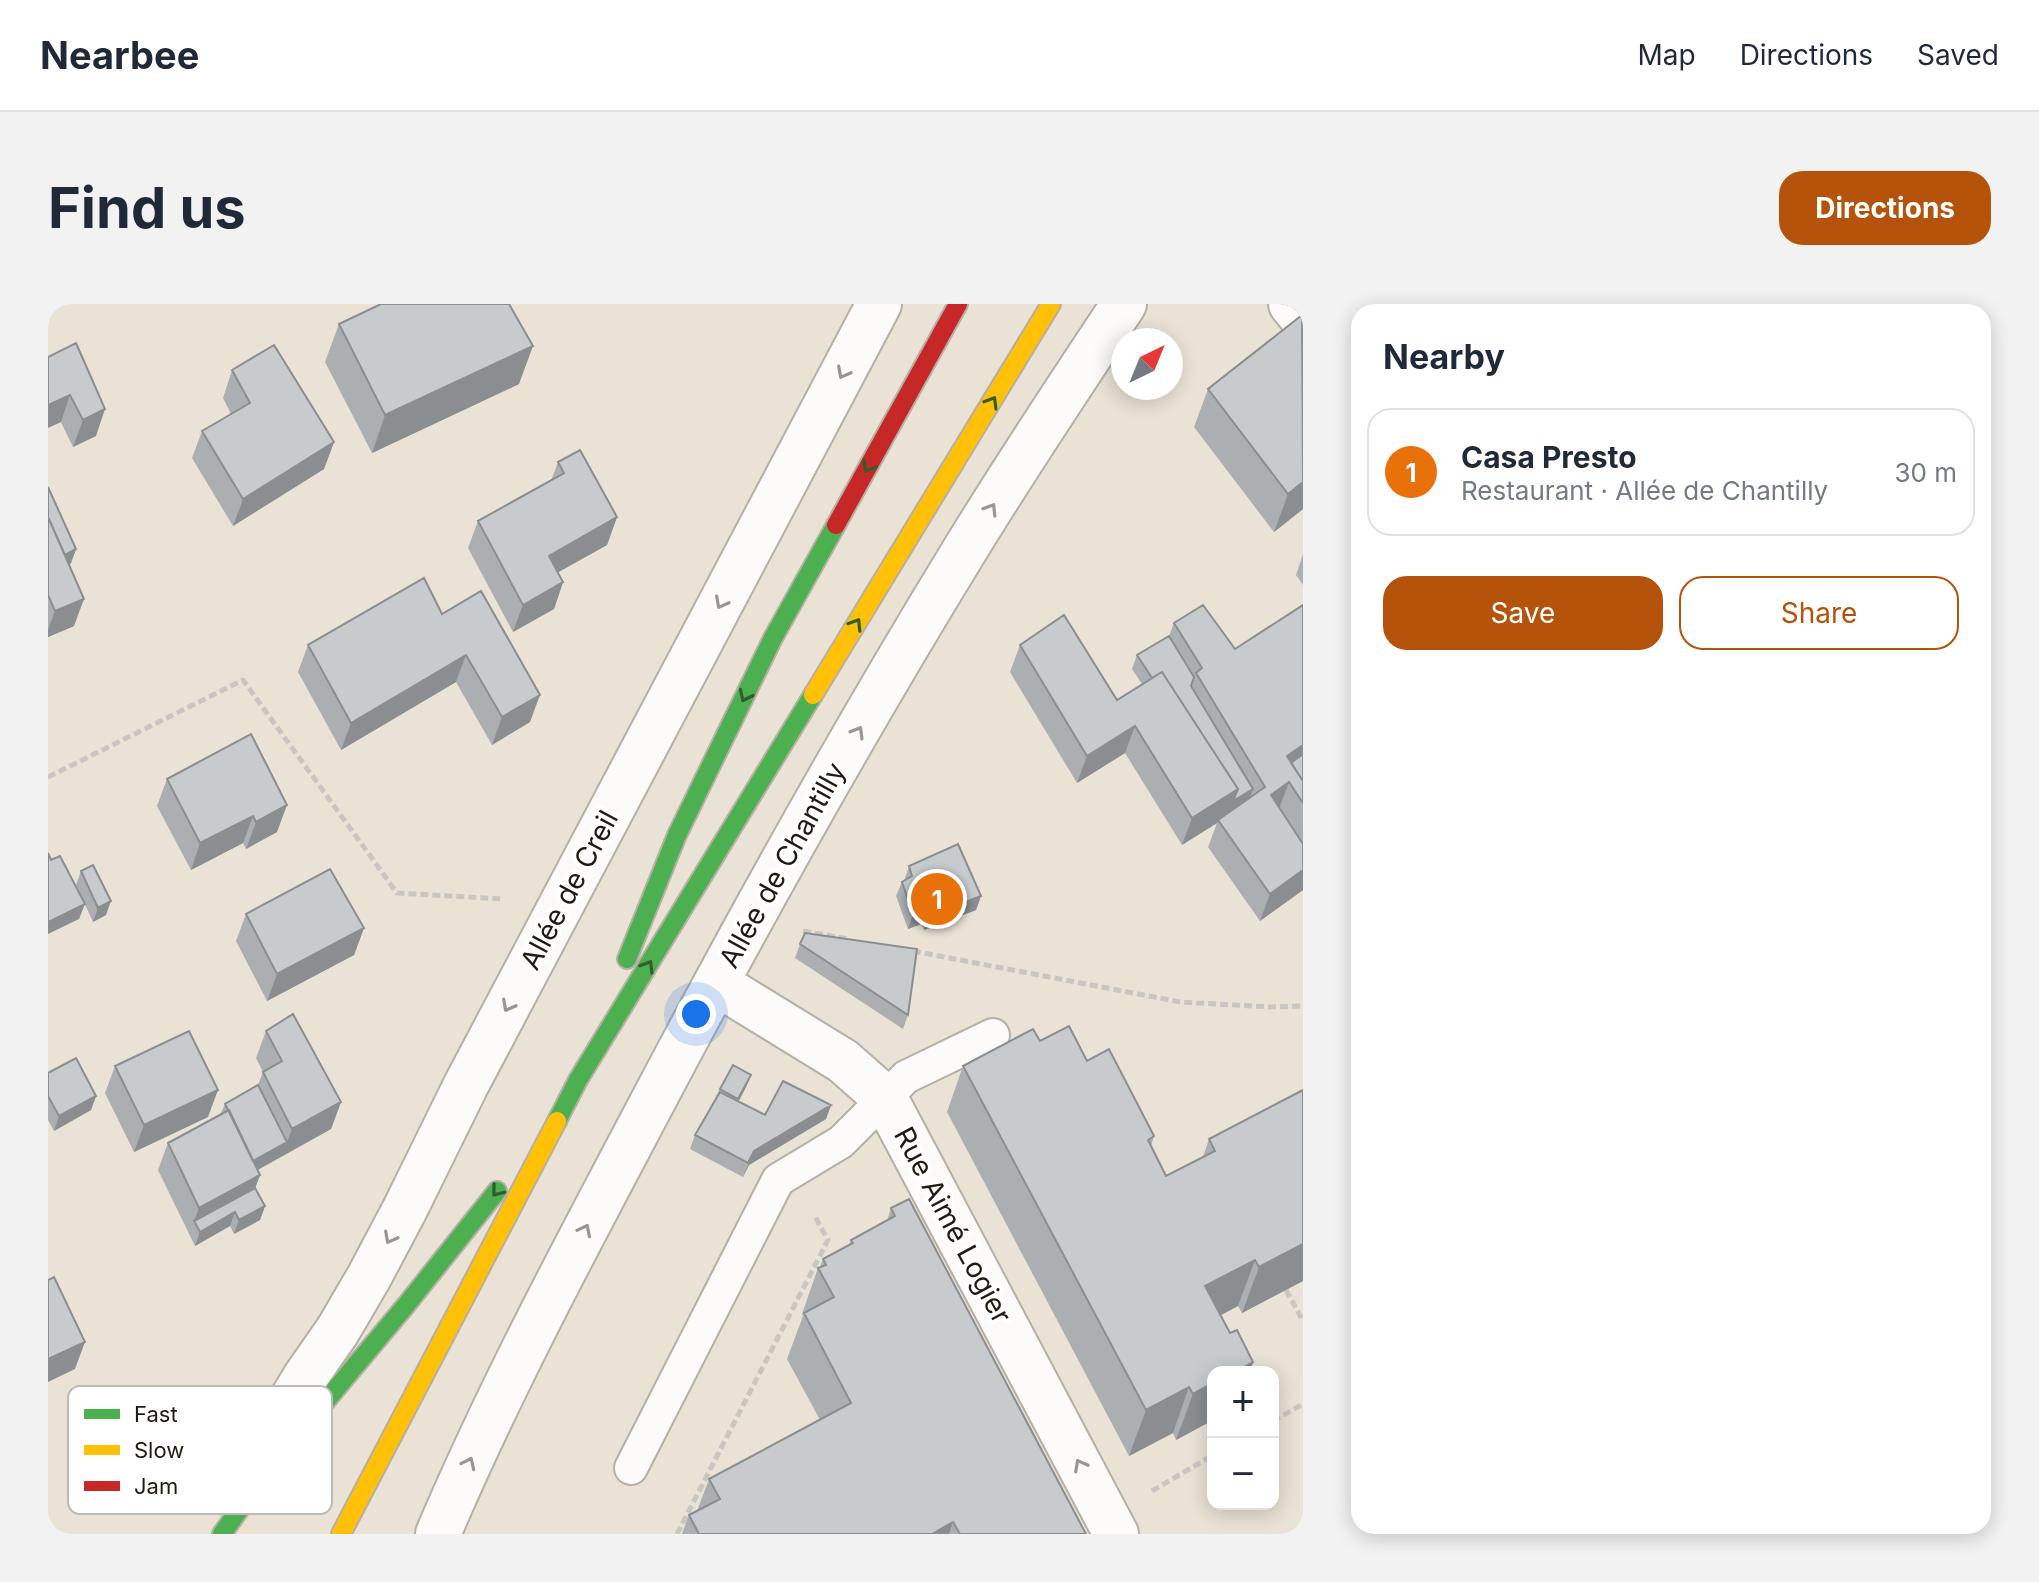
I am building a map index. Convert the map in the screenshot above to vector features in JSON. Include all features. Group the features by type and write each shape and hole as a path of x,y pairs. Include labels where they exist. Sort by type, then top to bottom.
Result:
{"main road":[{"path":"341,1534 578,1080 677,835 773,638 958,304"},
{"path":"578,1080 1051,304"},
{"path":"332,1394 564,1108"},
{"path":"222,1534 236,1514"}],"street":[{"name":"Allée de Creil","path":"300,1386 369,1277 466,1085 879,304"},
{"name":"Allée de Chantilly","path":"438,1534 515,1367 750,921 965,549 1124,304"},
{"path":"1291,304 1303,319"},
{"name":"Rue Aimé Logier","path":"716,983 843,1061 885,1098 1116,1534"}],"lane":[{"path":"631,1468 778,1180 841,1142 906,1077 993,1035"}],"path":[{"path":"48,777 243,680 397,893 563,903"},
{"path":"750,921 858,941"},
{"path":"904,950 1180,1002 1303,1006"},
{"path":"677,1534 828,1240 791,1172"},
{"path":"1286,1290 1303,1321"},
{"path":"1279,1418 1303,1404"},
{"path":"1148,1502 1153,1489 1207,1458"}],"building":[{"path":"381,304 509,304 533,346 385,415 339,324"},
{"path":"1302,315 1303,482 1288,494 1208,389"},
{"path":"76,343 105,409 83,420 70,395 48,405 48,357"},
{"path":"274,345 334,442 243,499 202,431 250,403 232,370"},
{"path":"580,450 617,517 549,556 563,582 523,605 478,521 564,473 558,462"},
{"path":"48,487 76,549 65,555 48,517"},
{"path":"48,517 84,599 55,611 48,595"},
{"path":"424,578 442,614 481,591 540,695 502,717 466,655 351,723 308,645"},
{"path":"1203,605 1235,649 1303,605 1303,745 1287,756 1303,781 1303,803 1289,782 1271,795 1303,844 1303,870 1270,894 1218,820 1265,787 1196,673 1202,668 1174,623"},
{"path":"1064,615 1117,700 1162,672 1238,789 1192,818 1135,726 1087,756 1020,645"},
{"path":"1169,636 1194,677 1191,686 1253,789 1233,801 1238,789 1162,672 1152,678 1137,655"},
{"path":"251,734 287,805 256,822 253,816 200,843 167,779"},
{"path":"1303,754 1303,781 1291,763"},
{"path":"958,844 981,896 929,916 927,910 913,914 902,882 912,876 909,866"},
{"path":"48,853 51,860 60,856 85,904 48,922"},
{"path":"93,865 111,901 98,908 81,871"},
{"path":"330,869 364,928 277,974 246,914"},
{"path":"805,933 917,949 908,1015 800,944"},
{"path":"293,1014 341,1102 292,1129 263,1072 282,1061 266,1031"},
{"path":"1069,1026 1087,1061 1109,1049 1154,1136 1148,1140 1166,1176 1215,1151 1209,1139 1303,1090 1303,1244 1259,1267 1255,1260 1205,1286 1230,1333 1237,1330 1253,1362 1246,1366 1207,1366 1207,1386 1193,1394 1189,1387 1146,1410 963,1066 1033,1029 1040,1041"},
{"path":"189,1031 218,1090 144,1125 115,1066"},
{"path":"76,1058 96,1096 59,1116 48,1096 48,1073"},
{"path":"733,1065 751,1075 738,1099 720,1089"},
{"path":"783,1081 831,1105 754,1151 748,1163 695,1135 720,1092 765,1115"},
{"path":"258,1085 287,1142 253,1161 225,1104"},
{"path":"229,1110 260,1175 199,1208 168,1143"},
{"path":"255,1188 265,1206 239,1220 235,1212 200,1232 194,1221"},
{"path":"909,1199 1086,1534 960,1534 953,1522 932,1534 699,1534 689,1515 720,1499 709,1479 851,1403 804,1313 834,1297 818,1268 826,1265 823,1259 895,1216 891,1208"},
{"path":"54,1277 85,1342 48,1359 48,1280"}],"traffic: fast":[{"path":"627,959 677,835 773,638 836,525"},
{"path":"557,1121 578,1080 813,695"},
{"path":"332,1394 497,1191"},
{"path":"222,1534 236,1514"}],"traffic: slow":[{"path":"813,695 1051,304"},
{"path":"341,1534 557,1121"}],"traffic: jam":[{"path":"836,525 958,304"}],"place":[{"name":"Casa Presto","path":"937,899"}]}
